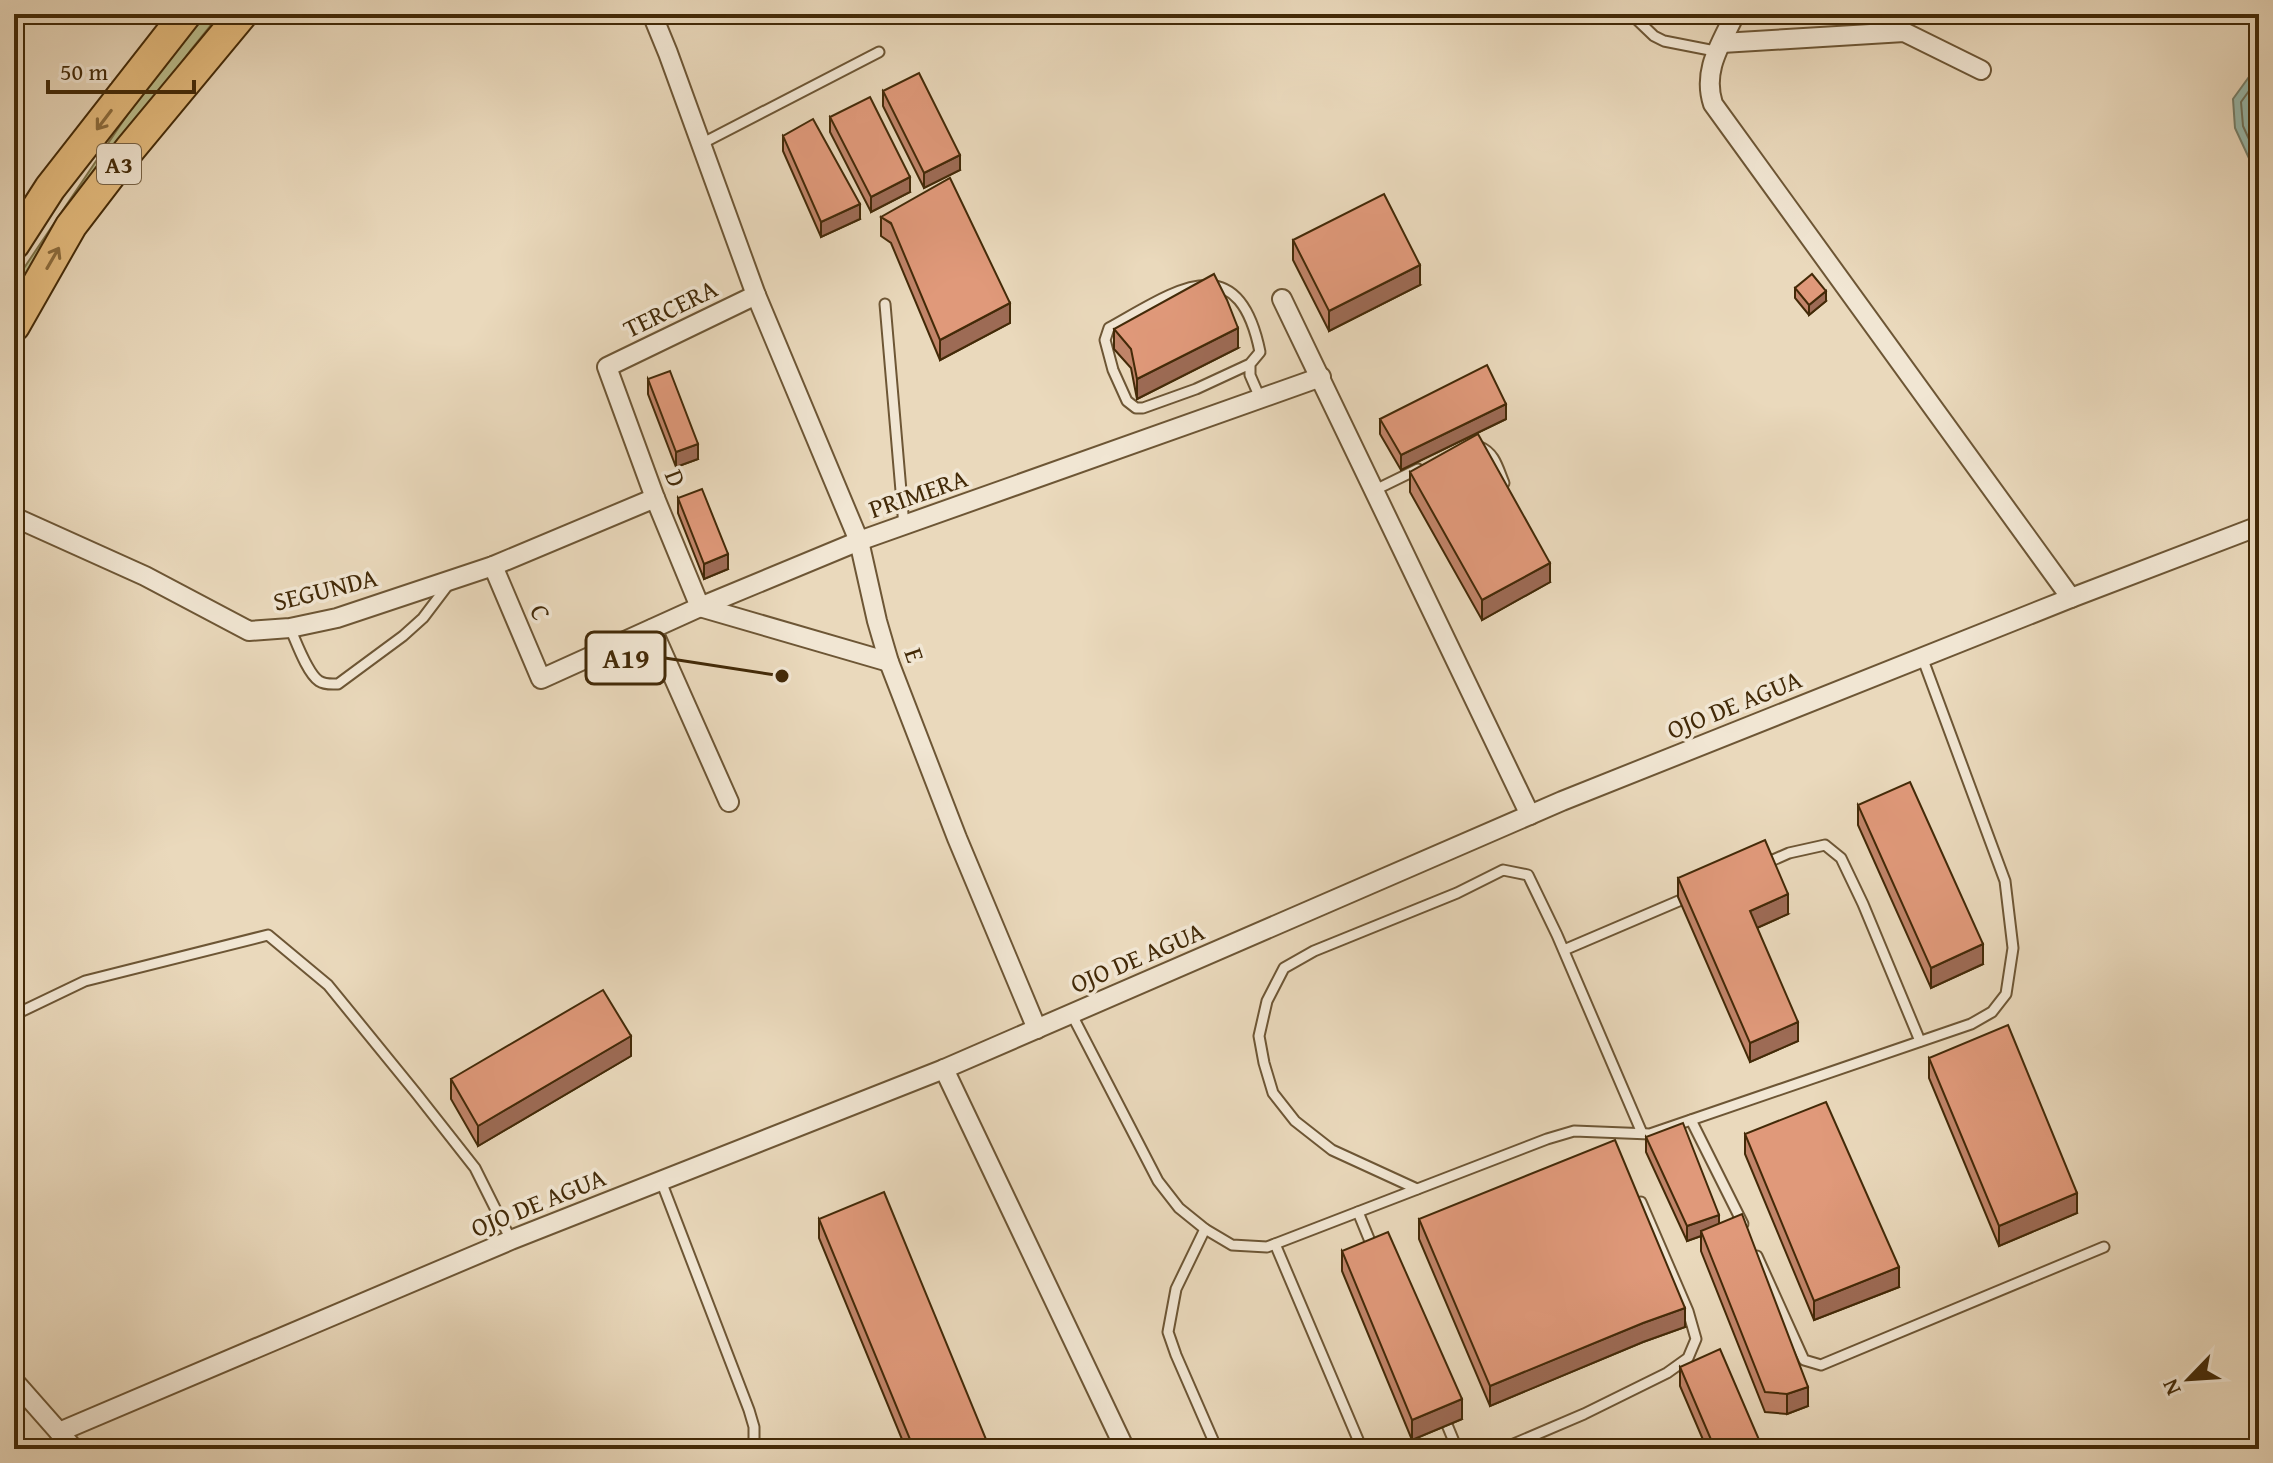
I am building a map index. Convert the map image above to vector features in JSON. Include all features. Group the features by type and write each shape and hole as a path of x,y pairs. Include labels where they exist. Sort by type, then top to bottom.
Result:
{"highway":[{"name":"A3","path":"14,244 50,188 186,14"},
{"name":"A3","path":"14,326 71,226 130,149 242,14"}],"street":[{"path":"1735,14 1718,47 1709,75 1708,91 1713,104 2071,598"},
{"name":"E","path":"660,17 701,144 756,295 859,541 889,662 957,838 1037,1029"},
{"path":"1718,47 1904,32 1981,70"},
{"name":"TERCERA","path":"607,367 756,295"},
{"path":"1282,299 1530,815"},
{"name":"D","path":"607,367 655,498 700,607"},
{"name":"PRIMERA","path":"541,679 700,607 859,541 1321,377"},
{"name":"SEGUNDA","path":"14,517 145,576 249,631 290,628 337,618 493,566 655,498"},
{"name":"OJO DE AGUA","path":"59,1432 511,1240 944,1069 1530,815 1922,657 2259,526"},
{"name":"C","path":"493,566 541,679"},
{"path":"700,607 889,662"},
{"path":"652,629 729,802"},
{"path":"944,1069 1125,1449"},
{"path":"14,1381 74,1449"}],"lane":[{"path":"1631,14 1654,36 1664,41 1718,47"},
{"path":"701,144 879,52"},
{"path":"1250,364 1196,389 1136,408 1127,401 1113,370 1105,340 1109,328 1156,302 1198,284 1222,286 1234,294 1255,330 1260,352 1250,364 1250,375 1260,398"},
{"path":"885,304 904,526"},
{"path":"1463,447 1484,448 1493,457 1509,494"},
{"path":"1375,490 1429,464"},
{"path":"290,628 319,681 328,685 338,684 423,618 453,579"},
{"path":"1071,1013 1158,1181 1179,1208 1232,1245 1267,1247 1560,1135 1574,1131 1650,1134 1971,1024 1992,1012 2006,994 2013,948 2005,881 1922,657"},
{"path":"1761,865 1789,853 1825,845 1841,858 1920,1041"},
{"path":"1417,1189 1332,1150 1295,1121 1273,1093 1259,1036 1267,1001 1284,968 1314,951 1457,893 1503,870 1528,875 1564,950 1642,1133"},
{"path":"1564,950 1704,889"},
{"path":"14,1015 85,981 268,935 328,985 433,1115 475,1168 511,1240"},
{"path":"1691,1120 1747,1234"},
{"path":"1609,1131 1615,1145"},
{"path":"661,1181 749,1410 754,1427 754,1449"},
{"path":"1502,1449 1584,1414 1667,1373 1688,1358 1696,1339 1688,1311 1634,1186"},
{"path":"1358,1212 1381,1268"},
{"path":"1205,1229 1176,1289 1168,1332 1217,1449"},
{"path":"1275,1244 1362,1449"},
{"path":"1753,1248 1804,1360 1821,1365 2104,1247"},
{"path":"1440,1407 1457,1449"}],"green space":[{"path":"204,14 220,14 88,193 14,315 14,288 24,268 148,84"}],"water":[{"path":"2259,63 2259,172 2254,169 2235,128 2233,99"}],"building":[{"path":"919,73 960,155 924,173 883,91"},
{"path":"870,97 910,177 871,197 830,117"},
{"path":"813,119 860,204 821,222 783,136"},
{"path":"950,178 1010,303 940,340 891,223 881,217"},
{"path":"1384,194 1420,265 1329,311 1293,240"},
{"path":"1214,274 1238,328 1137,379 1131,349 1114,329"},
{"path":"1812,274 1826,291 1809,305 1795,288"},
{"path":"1487,365 1506,404 1401,455 1380,419"},
{"path":"670,371 698,444 676,452 648,379"},
{"path":"1478,434 1550,563 1482,600 1410,472"},
{"path":"702,489 728,554 704,564 678,498"},
{"path":"1910,782 1983,944 1931,968 1858,805"},
{"path":"1765,840 1788,894 1750,911 1798,1022 1750,1043 1678,878"},
{"path":"603,990 631,1036 478,1126 451,1079"},
{"path":"2008,1025 2077,1193 1999,1226 1929,1058"},
{"path":"1826,1102 1899,1267 1814,1301 1745,1134"},
{"path":"1683,1123 1719,1215 1687,1226 1646,1137"},
{"path":"1615,1140 1685,1308 1490,1386 1419,1219"},
{"path":"884,1192 990,1449 914,1449 819,1219"},
{"path":"1742,1214 1808,1387 1787,1394 1765,1392 1701,1231"},
{"path":"1388,1232 1462,1399 1412,1420 1342,1251"},
{"path":"1720,1349 1763,1449 1715,1449 1680,1367"}],"place":[{"name":"A19","path":"782,676"}]}
